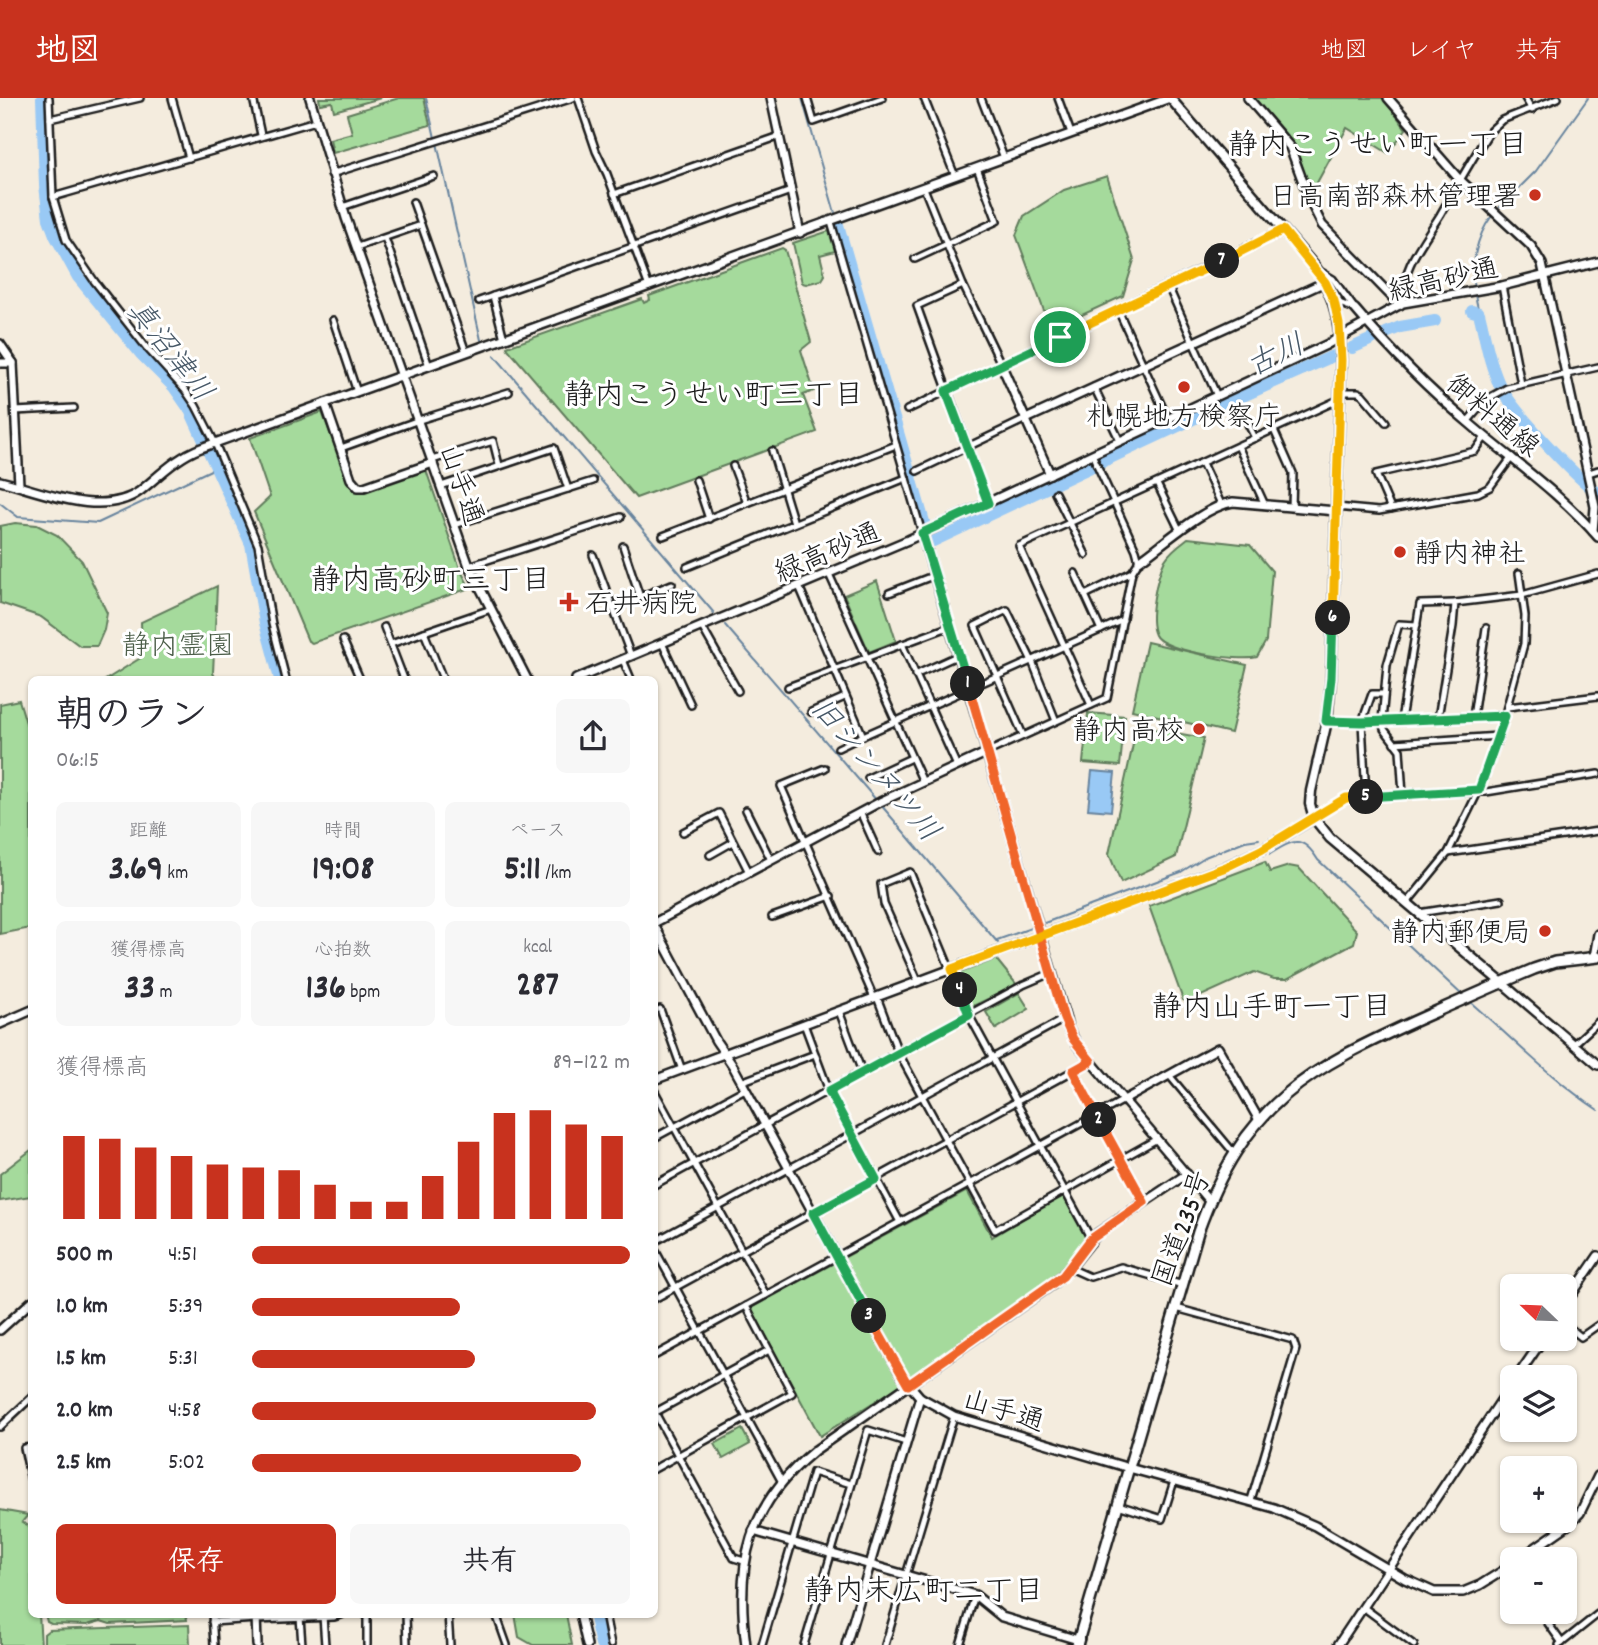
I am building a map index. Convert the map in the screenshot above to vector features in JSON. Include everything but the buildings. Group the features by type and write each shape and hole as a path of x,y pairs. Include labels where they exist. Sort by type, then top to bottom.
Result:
{"highway":[{"name":"国道235号","path":"1077,1643 1209,1201 1234,1153 1259,1120 1291,1089 1325,1065 1362,1045 1501,982 1555,962 1596,957"}],"main road":[{"path":"1170,98 1316,268 1334,301 1340,337 1340,396 1331,678 1326,721 1311,791 1310,804 1314,818 1330,838 1501,982"}],"street":[{"path":"49,98 53,197 60,225 75,254 196,406 258,545 272,624 285,676"},
{"path":"50,119 140,98"},
{"path":"172,98 189,158"},
{"path":"253,98 261,135"},
{"name":"山手通","path":"310,98 342,207 469,566 525,676"},
{"path":"331,174 576,98 649,287"},
{"path":"771,98 800,233"},
{"path":"807,98 814,122 882,98"},
{"path":"924,98 956,176"},
{"path":"981,98 1004,159"},
{"path":"1058,98 1071,133"},
{"path":"0,481 93,504 115,503 138,492 177,460 201,448 1170,98"},
{"path":"1248,98 1290,147 1322,225 1401,304"},
{"path":"1388,98 1460,179 1531,246 1542,264 1591,478 1595,534"},
{"path":"1525,98 1532,110"},
{"path":"1401,304 1412,262 1490,131 1502,120 1558,98"},
{"path":"53,197 316,121"},
{"path":"614,194 780,136"},
{"path":"915,259 997,221 977,169"},
{"path":"342,207 434,176"},
{"path":"925,188 963,285 1050,474"},
{"path":"480,301 791,191"},
{"path":"413,202 466,352"},
{"path":"831,222 1064,1019 1073,1039 1209,1201"},
{"path":"356,247 421,225"},
{"path":"907,410 1283,230"},
{"path":"385,238 429,366"},
{"name":"緑高砂通","path":"585,676 829,574 1050,474 1095,461 1119,441 1340,337 1401,304 1502,286 1598,264"},
{"path":"1316,268 1333,279 1355,309"},
{"path":"917,471 1325,282"},
{"path":"963,285 916,306 988,503"},
{"path":"1168,286 1217,396"},
{"path":"1502,286 1521,384"},
{"path":"493,296 504,338"},
{"path":"1334,301 1355,309"},
{"name":"御料通線","path":"1355,309 1420,379 1467,422 1564,501 1595,534"},
{"path":"1118,310 1168,419"},
{"path":"333,320 357,392"},
{"path":"0,344 13,363 19,485"},
{"path":"0,363 13,363"},
{"path":"1467,422 1487,399 1507,388 1598,367"},
{"path":"1094,387 1119,441"},
{"path":"341,448 509,392"},
{"path":"1091,705 1019,546 1255,439 1340,396 1362,394 1386,422"},
{"path":"325,403 351,479 358,487 364,488 493,440 499,465"},
{"path":"1239,406 1255,439"},
{"path":"15,411 74,408"},
{"path":"1274,430 1293,472 1292,507"},
{"path":"1391,509 1376,474 1475,451 1485,437"},
{"path":"663,536 896,445"},
{"path":"1238,446 1265,505"},
{"path":"441,486 554,448 568,489"},
{"path":"772,451 794,523"},
{"path":"658,922 878,803 1107,698 1132,572 1139,562 1222,504 1233,502 1380,511 1478,493 1490,487 1512,457"},
{"path":"1095,461 1139,562"},
{"path":"1202,463 1222,504"},
{"path":"733,466 747,503"},
{"path":"1591,478 1598,470"},
{"path":"687,567 906,478"},
{"path":"696,480 709,519"},
{"path":"454,525 593,481"},
{"path":"1157,484 1180,532"},
{"path":"1055,493 1086,555"},
{"path":"469,566 621,517"},
{"path":"623,547 640,597"},
{"path":"593,555 614,608 630,676"},
{"path":"1085,594 1132,572"},
{"path":"1075,573 1101,629"},
{"path":"1407,903 1448,853 1479,790 1499,736 1524,644 1519,573"},
{"path":"829,574 923,782"},
{"path":"1401,720 1420,604 1522,596 1598,574"},
{"path":"889,593 936,575"},
{"path":"614,608 672,584"},
{"path":"799,586 863,736"},
{"path":"1438,718 1455,603"},
{"path":"391,644 491,609"},
{"path":"1023,735 975,626 1007,610 1032,660 1056,721"},
{"path":"838,748 1123,620"},
{"path":"1403,794 1400,750 1384,729 1382,721 1384,694 1387,665 1399,624 1417,625"},
{"path":"788,687 951,626"},
{"path":"384,627 403,676"},
{"path":"702,627 738,691"},
{"path":"1473,717 1486,628"},
{"path":"424,632 442,676"},
{"path":"343,640 359,676"},
{"path":"662,643 691,705"},
{"path":"902,644 957,766"},
{"path":"915,675 959,655"},
{"path":"1366,797 1362,722 1372,694 1384,694"},
{"path":"1508,707 1598,696"},
{"path":"811,712 845,697"},
{"path":"1326,721 1505,716"},
{"path":"1394,743 1499,736"},
{"path":"868,778 911,758"},
{"path":"825,768 781,786 898,1052 995,1230 1157,1139"},
{"path":"658,1079 952,969 1038,929 1244,859 1346,798 1479,790 1486,792 1598,774"},
{"path":"746,810 771,860"},
{"path":"860,812 878,852"},
{"path":"683,832 719,813 749,872"},
{"path":"1448,853 1598,831"},
{"path":"709,855 733,842"},
{"path":"918,981 884,904 881,884 910,872 969,1015 1091,1239"},
{"path":"772,917 831,896"},
{"path":"1419,914 1501,900"},
{"name":"山手通","path":"658,931 836,1257 908,1385 920,1398 954,1416 1174,1481 1251,1500 1315,1527 1434,1592 1463,1592 1500,1574"},
{"path":"1596,957 1598,934"},
{"path":"658,1183 1023,985 1051,973"},
{"path":"1501,982 1598,1065"},
{"path":"660,1009 682,1070"},
{"path":"839,1011 862,1072"},
{"path":"0,1024 28,1012"},
{"path":"658,1240 1064,1019"},
{"path":"1574,1044 1598,1022"},
{"path":"804,1024 829,1091 900,1222"},
{"path":"658,1354 1218,1048 1259,1120"},
{"path":"658,1136 743,1085 815,1054"},
{"path":"658,1297 1091,1061"},
{"path":"1073,1071 1144,1202"},
{"path":"1168,1075 1234,1153"},
{"path":"658,1097 766,1295"},
{"path":"746,1645 741,1603 744,1561 753,1531 782,1482 814,1451 1053,1284 1070,1268 1091,1239 1186,1174"},
{"path":"658,1255 782,1482"},
{"path":"1577,1289 1595,1266 1598,1256"},
{"path":"1070,1268 1090,1277 1121,1267 1183,1285"},
{"path":"0,1330 28,1305"},
{"path":"658,1467 792,1393 746,1306"},
{"path":"1176,1308 1293,1340 1296,1349 1251,1500"},
{"path":"1577,1334 1581,1337 1598,1325"},
{"path":"658,1410 769,1350"},
{"path":"846,1645 920,1398"},
{"path":"0,1427 28,1401"},
{"path":"1338,1645 1500,1402"},
{"path":"886,1645 954,1416"},
{"path":"658,1418 734,1558 744,1561"},
{"path":"804,1645 868,1430 906,1442"},
{"path":"28,1448 24,1448 28,1466"},
{"path":"762,1645 813,1472 851,1484"},
{"path":"1537,1547 1580,1513 1598,1476"},
{"path":"1118,1505 1162,1519 1174,1481"},
{"path":"753,1531 975,1595 1002,1617 1077,1643"},
{"path":"960,1645 975,1595"},
{"path":"1363,1606 1414,1645"},
{"path":"1548,1624 1561,1644 1598,1615"},
{"path":"212,1618 214,1645"},
{"path":"212,1622 241,1618"},
{"path":"256,1618 257,1645"},
{"path":"300,1618 302,1645"},
{"path":"323,1618 325,1645"},
{"path":"367,1618 367,1645"},
{"path":"405,1618 407,1645"},
{"path":"448,1618 450,1645"},
{"path":"498,1618 508,1645"},
{"path":"581,1618 587,1645"},
{"path":"606,1618 611,1645"}],"green space":[{"path":"319,98 381,98 334,111 332,102 320,104"},
{"path":"399,98 424,98 430,125 333,153 330,139 352,133 347,114"},
{"path":"1252,98 1383,98 1406,129 1388,153 1347,128 1314,188 1308,184 1297,151"},
{"path":"1107,176 1134,260 1123,296 1069,321 1050,316 1044,311 1016,235 1024,216 1064,190"},
{"path":"829,231 835,251 820,255 825,275 822,280 802,283 793,243"},
{"path":"782,248 785,250 811,342 801,350 814,391 803,395 817,432 636,498 507,347 642,299 644,303 650,300 649,296"},
{"path":"322,412 350,486 361,492 426,470 461,571 470,588 312,643 308,641 254,512 270,497 250,438"},
{"path":"15,523 37,525 57,535 82,561 107,613 97,646 80,646 41,617 0,603 0,526"},
{"path":"1188,538 1250,545 1272,571 1266,641 1257,657 1235,658 1202,654 1172,646 1155,635 1153,608 1162,567 1175,548"},
{"path":"877,581 896,641 869,652 844,595"},
{"name":"静内霊園","path":"217,586 214,676 112,676 142,657 141,622"},
{"path":"1147,642 1247,665 1231,733 1132,710"},
{"path":"19,700 28,726 28,929 0,934 0,704"},
{"path":"1088,713 1125,716 1120,766 1083,763"},
{"path":"1137,726 1204,738 1176,857 1121,883 1109,854"},
{"path":"1265,862 1270,872 1289,866 1299,868 1357,931 1354,943 1287,979 1274,979 1254,972 1188,1002 1183,1000 1149,906"},
{"path":"996,959 1017,985 971,1007 957,974"},
{"path":"1019,993 1029,1009 996,1029 986,1012"},
{"path":"28,1152 28,1196 0,1201 0,1174"},
{"path":"967,1191 992,1237 1063,1195 1086,1237 1060,1273 912,1378 820,1436 751,1308"},
{"path":"742,1429 750,1444 723,1459 715,1444"},
{"path":"0,1510 28,1515 22,1522 28,1525 28,1618 39,1618 41,1645 0,1645"},
{"path":"46,1618 187,1620 110,1624 101,1621 87,1625 47,1622"},
{"path":"516,1618 567,1618 572,1645 533,1645 519,1637"},
{"path":"189,1625 190,1645 44,1645 44,1634 49,1630"}],"water":[{"path":"1092,771 1115,773 1111,811 1088,809"}],"waterway":[{"name":"真沼津川","path":"42,98 45,185 49,219 55,235 78,277 141,354 174,387 190,410 251,544 265,623 279,676"},
{"name":"旧シンヌツ川","path":"426,98 435,138"},
{"name":"古川","path":"802,98 835,213"},
{"path":"1500,207 1536,171 1588,98"},
{"name":"旧シンヌツ川","path":"437,143 481,340"},
{"path":"1474,289 1476,252 1491,217"},
{"name":"古川","path":"838,225 924,522"},
{"path":"1475,295 1479,313"},
{"name":"古川","path":"1472,311 1479,313 1493,369 1507,397 1545,443 1598,493"},
{"name":"古川","path":"1386,333 1400,327 1435,321"},
{"name":"古川","path":"1352,348 1372,339"},
{"name":"旧シンヌツ川","path":"495,356 714,613"},
{"name":"古川","path":"933,541 1333,356"},
{"path":"0,503 18,517 98,523 215,468"},
{"name":"旧シンヌツ川","path":"725,625 877,801"},
{"name":"旧シンヌツ川","path":"881,805 998,943"},
{"name":"旧シンヌツ川","path":"1039,925 1181,872 1205,857 1245,841 1259,839"},
{"name":"旧シンヌツ川","path":"1270,854 1291,843 1307,846 1318,860 1462,995"},
{"name":"旧シンヌツ川","path":"997,940 1034,927"},
{"name":"旧シンヌツ川","path":"1469,1001 1548,1072 1598,1110"},
{"name":"真沼津川","path":"595,1618 601,1645"}],"place":[{"name":"日高南部森林管理署","path":"1535,195"},
{"name":"札幌地方検察庁","path":"1184,387"},
{"name":"靜内神社","path":"1400,552"},
{"name":"石井病院","path":"569,602"},
{"name":"静内高校","path":"1199,729"},
{"name":"静内郵便局","path":"1545,931"}],"district":[{"name":"静内こうせい町一丁目","path":"1378,144"},
{"name":"静内こうせい町三丁目","path":"714,394"},
{"name":"静内高砂町三丁目","path":"431,579"},
{"name":"静内山手町一丁目","path":"1272,1006"},
{"name":"静内末広町二丁目","path":"924,1590"}],"route":[{"path":"1060,337 946,391 988,503 922,533 988,752 1038,927 1038,928 1040,935 1042,943 1064,1019 1073,1039 1091,1061 1073,1071 1144,1202 1097,1233 1063,1276 908,1385 813,1213 876,1179 829,1091 969,1015 952,969 1040,935 1226,867 1261,850 1346,798 1479,790 1505,716 1335,723 1326,721 1332,649 1341,360 1339,324 1337,310 1325,282 1283,230 1060,337"}]}
